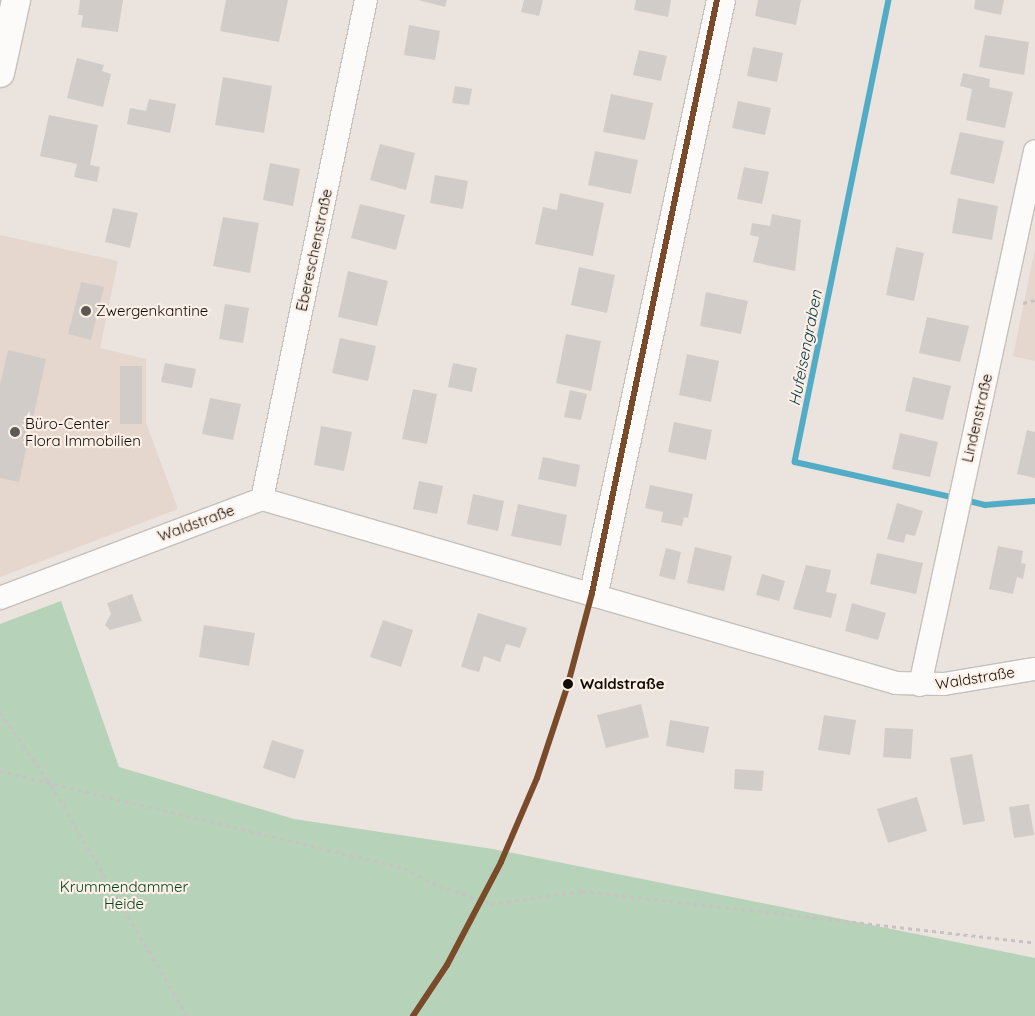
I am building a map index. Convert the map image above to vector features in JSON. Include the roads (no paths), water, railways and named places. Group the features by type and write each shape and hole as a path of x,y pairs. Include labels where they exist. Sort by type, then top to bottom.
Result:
{"street":[{"path":"0,73 16,0"},
{"name":"Ebereschenstraße","path":"262,500 366,0"},
{"path":"594,593 721,0"},
{"name":"Lindenstraße","path":"920,686 1035,151"},
{"name":"Waldstraße","path":"0,598 262,500 594,593 896,683 920,686 1035,669"}],"waterway":[{"name":"Hufeisengraben","path":"889,0 795,462 956,498"},
{"name":"Hufeisengraben","path":"965,500 985,505 1035,501"}],"place":[{"name":"Zwergenkantine","path":"86,311"},
{"name":"Büro-Center Flora Immobilien","path":"15,432"},
{"name":"Waldstraße","path":"568,684"}],"park label":[{"name":"Krummendammer Heide","path":"124,894"}]}
